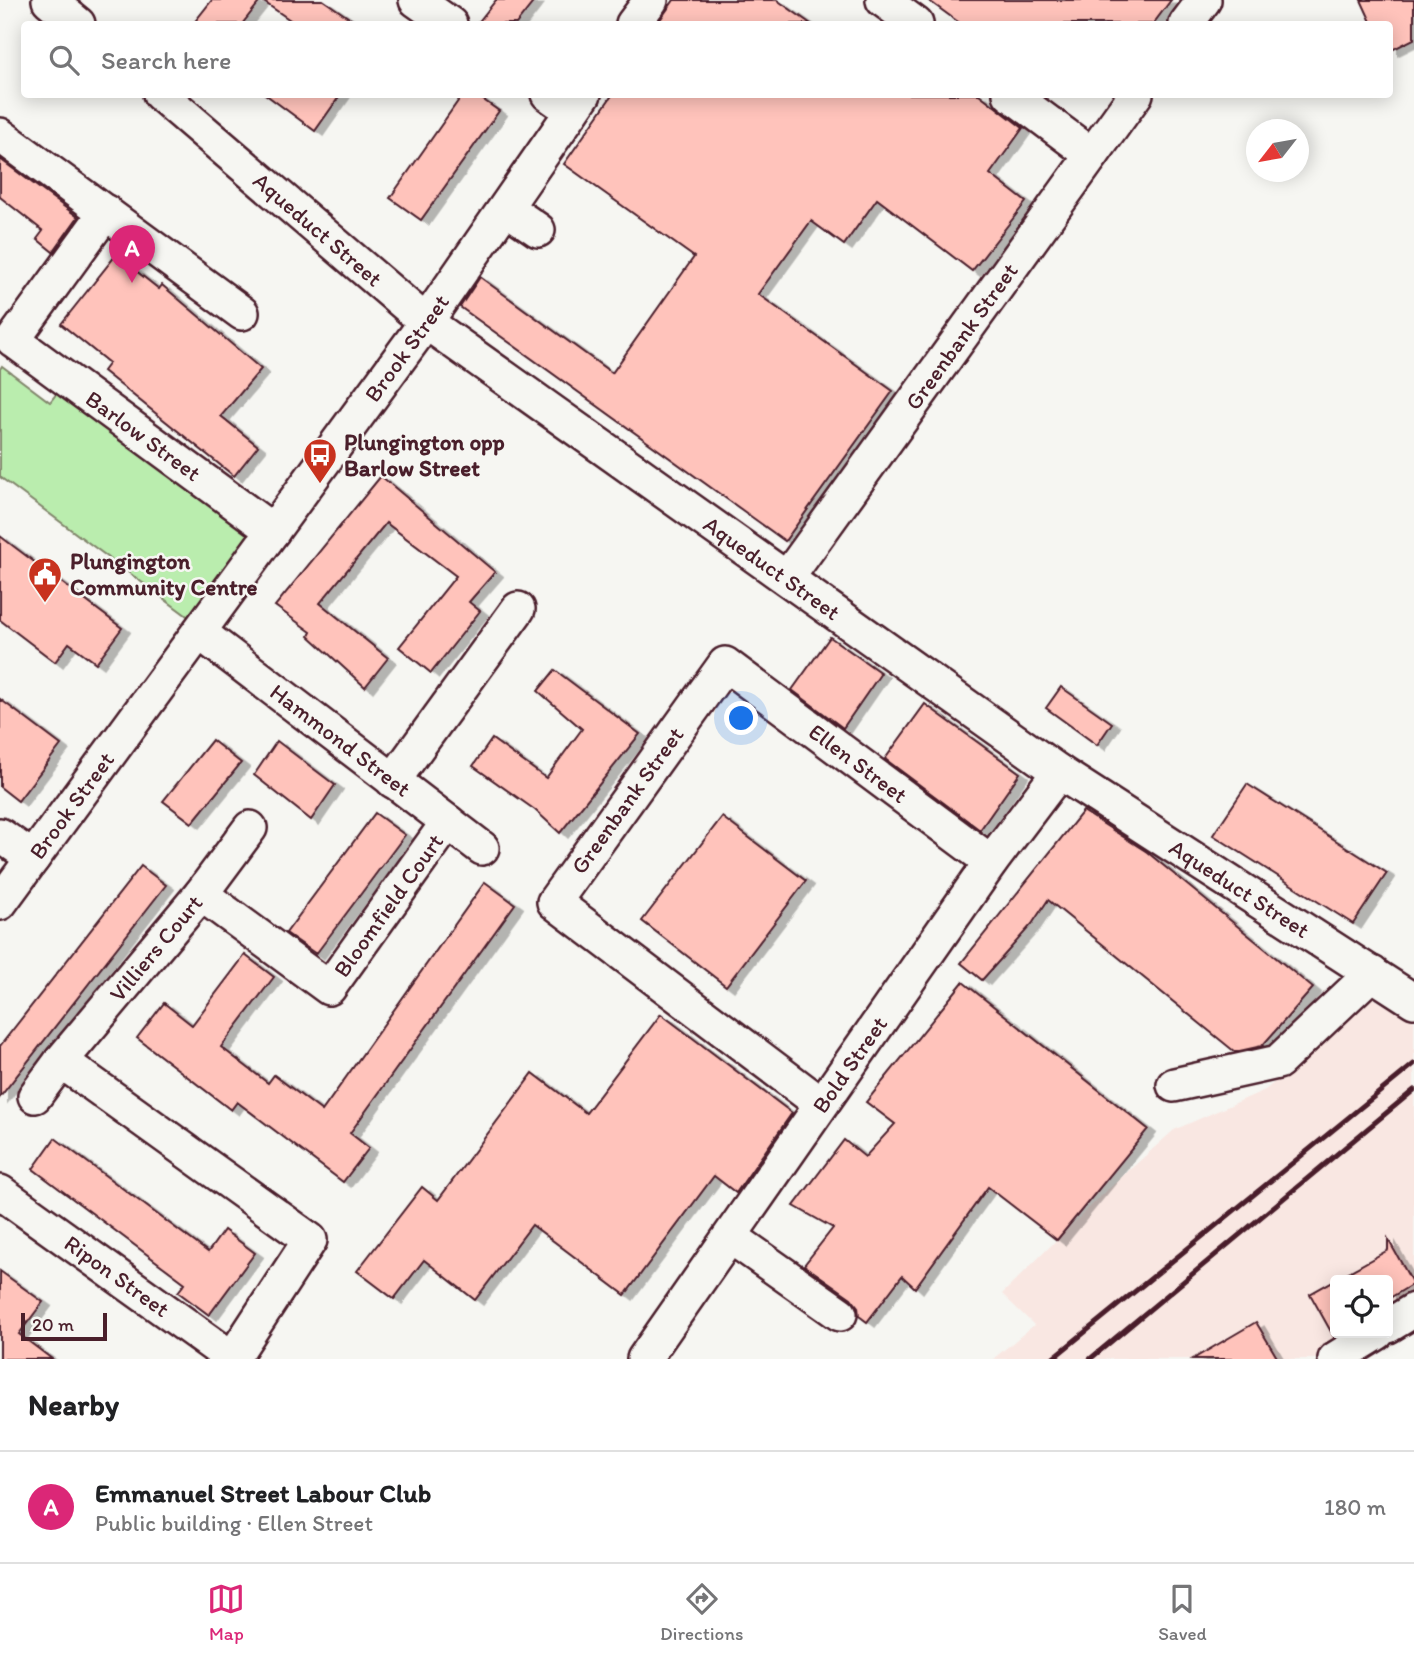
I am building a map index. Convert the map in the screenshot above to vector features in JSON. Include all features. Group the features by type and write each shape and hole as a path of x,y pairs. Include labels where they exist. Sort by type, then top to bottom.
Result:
{"street":[{"path":"49,0 74,21"},
{"path":"416,0 446,21"},
{"path":"636,21 651,0"},
{"path":"883,0 912,21"},
{"path":"1188,21 1203,0"},
{"name":"Aqueduct Street","path":"165,98 426,322 1059,772 1414,1001"},
{"path":"1015,98 1092,155"},
{"name":"Greenbank Street","path":"787,578 1133,98"},
{"name":"Brook Street","path":"0,904 426,322 506,208 568,100"},
{"path":"0,135 242,313"},
{"path":"506,208 538,230"},
{"name":"Barlow Street","path":"106,212 13,340 273,531"},
{"path":"393,782 518,609"},
{"name":"Hammond Street","path":"199,632 482,848"},
{"name":"Greenbank Street","path":"725,664 554,902 821,1104"},
{"name":"Ellen Street","path":"725,664 991,862"},
{"name":"Bold Street","path":"643,1359 731,1237 991,862 1059,772"},
{"name":"Bloomfield Court","path":"329,988 449,822"},
{"path":"201,894 250,828"},
{"path":"0,835 33,858"},
{"name":"Villiers Court","path":"35,1097 61,1061 201,894 329,988"},
{"path":"1174,1085 1278,1062 1372,973"},
{"path":"61,1061 310,1240 233,1359"},
{"name":"Ripon Street","path":"0,1192 233,1359"},
{"path":"731,1237 840,1314"},
{"path":"1393,1323 1414,1310"},
{"path":"1335,1359 1369,1338"}],"shaded area":[{"path":"1367,995 1414,1021 1414,1304 1393,1316 1393,1275 1330,1275 1330,1338 1357,1338 1321,1359 993,1359 1034,1325 1002,1294 1105,1192 1174,1130 1265,1090 1322,1044"}],"green space":[{"path":"2,366 50,402 64,384 265,533 198,624 0,477"}],"building":[{"path":"212,0 261,0 244,21 195,21"},
{"path":"261,0 323,0 354,21 292,21"},
{"path":"496,0 535,0 518,21 479,21"},
{"path":"674,0 777,0 807,21 659,21"},
{"path":"928,0 1171,0 1155,21 957,21"},
{"path":"1361,0 1414,0 1414,39 1393,50 1393,21 1371,21"},
{"path":"270,98 338,98 315,131"},
{"path":"460,98 481,98 499,111 421,220 390,198"},
{"path":"610,98 984,98 1023,128 990,174 1026,202 972,271 877,199 844,245 811,221 758,294 893,391 785,541 460,307 480,277 612,373 694,257 564,164"},
{"path":"0,159 78,217 53,252 37,239 43,231 0,197"},
{"path":"116,255 159,289 162,285 261,369 221,416 258,446 234,476 103,371 109,363 61,324"},
{"path":"381,476 495,572 469,602 480,611 431,673 399,647 456,576 386,523 320,603 388,658 365,687 309,636 311,632 275,606"},
{"name":"Plungington Community Centre","path":"0,536 122,628 96,663 69,643 55,662 0,620"},
{"path":"830,637 881,673 843,728 792,690"},
{"path":"555,670 640,734 560,833 535,810 473,766 492,739 546,778 582,729 538,691"},
{"path":"1061,687 1112,723 1097,745 1046,708"},
{"path":"0,699 61,745 18,801 0,787"},
{"path":"925,704 1020,773 980,830 885,759"},
{"path":"212,740 241,763 192,823 163,801"},
{"path":"277,741 335,785 311,820 254,775"},
{"path":"1247,784 1387,873 1353,924 1213,835"},
{"path":"1083,811 1147,852 1313,988 1262,1046 1235,1052 1048,900 1032,924 982,980 961,963"},
{"path":"375,813 405,835 316,954 286,933"},
{"path":"722,817 806,881 726,986 642,921"},
{"path":"141,866 166,885 0,1097 0,1046"},
{"path":"485,882 515,904 350,1133 369,1148 343,1182 237,1102 231,1110 137,1038 164,1003 192,1025 245,955 274,977 221,1047 268,1083 274,1075 322,1111"},
{"path":"963,982 1148,1129 1057,1240 988,1187 915,1288 902,1276 867,1322 859,1316 858,1307 851,1298 804,1265 833,1228 794,1206 844,1140 865,1157 895,1124 866,1102"},
{"path":"661,1014 792,1113 736,1193 714,1176 625,1295 532,1225 475,1300 424,1260 394,1299 357,1271 422,1187 438,1200 533,1073 586,1113"},
{"path":"55,1138 208,1252 224,1230 255,1253 209,1315 178,1292 185,1283 33,1169"},
{"path":"1388,1239 1413,1284 1393,1296 1393,1275 1344,1275 1388,1250"},
{"path":"0,1271 43,1302 19,1334 52,1359 0,1359"},
{"path":"1330,1283 1330,1330 1310,1294"},
{"path":"1256,1322 1278,1359 1193,1359"}],"railway":[{"path":"1052,1359 1414,1064"},
{"path":"1090,1359 1414,1090"}],"place":[{"name":"Emmanuel Street Labour Club","path":"132,283"},
{"name":"Plungington opp Barlow Street","path":"320,485"},
{"name":"Plungington Community Centre","path":"45,604"}]}
